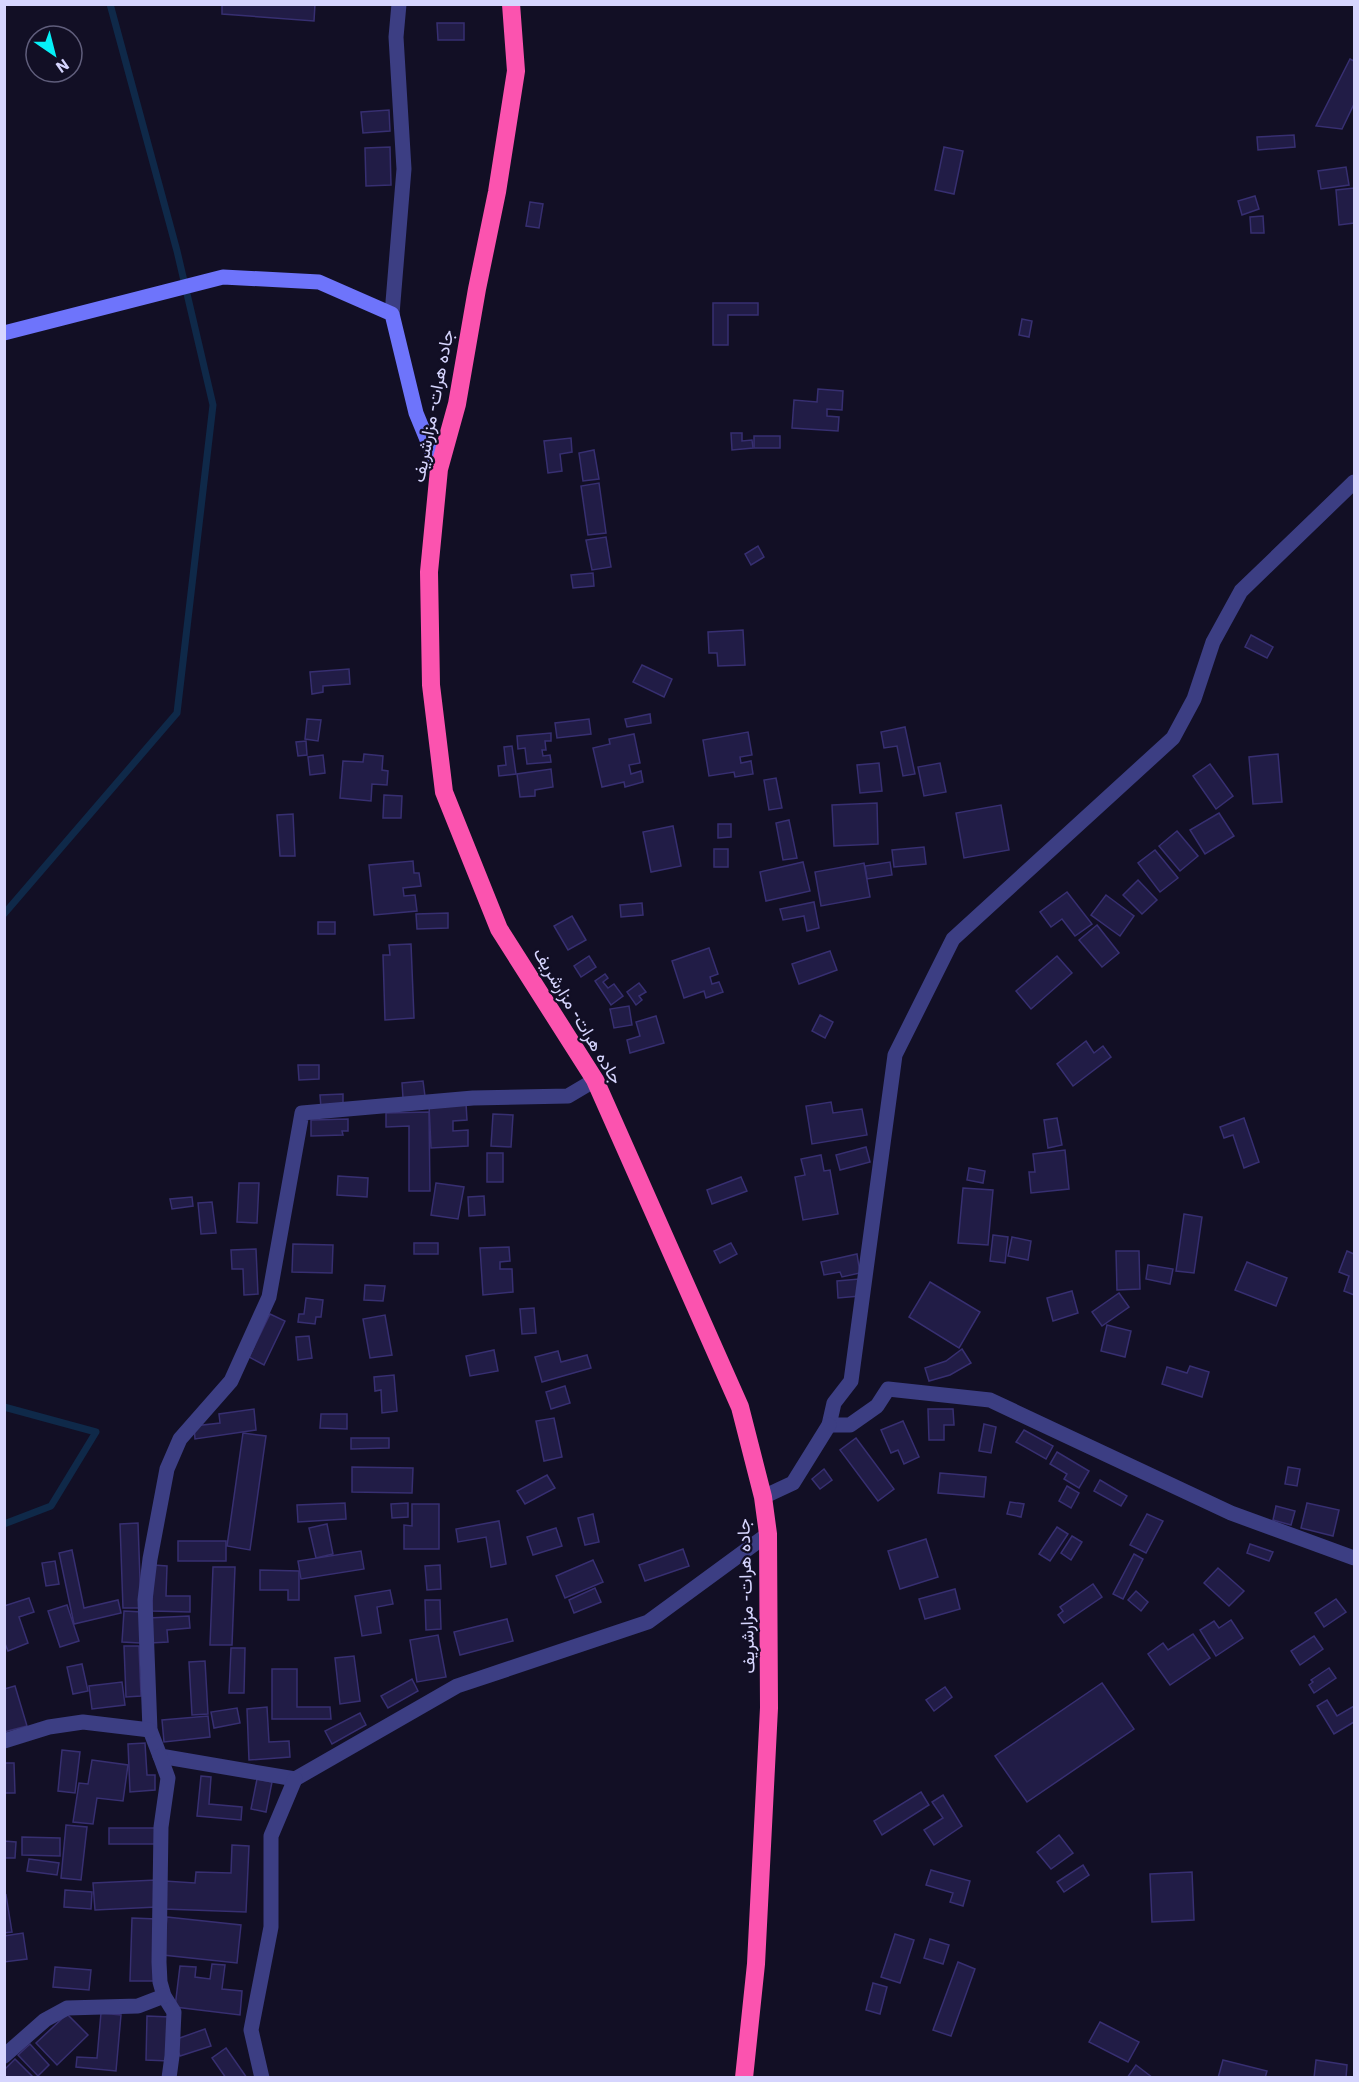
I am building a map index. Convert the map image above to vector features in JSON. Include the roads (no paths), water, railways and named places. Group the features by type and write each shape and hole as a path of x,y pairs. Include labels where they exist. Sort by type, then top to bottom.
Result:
{"highway":[{"name":"جاده هرات- مزارشریف","path":"511,4 516,71 497,192 457,404 440,469 429,572 431,685 444,792 500,929 595,1080 740,1407 763,1497 768,1534 770,1708 756,1964 744,2078"}],"street":[{"path":"399,4 396,37 404,169 392,314 416,413 440,469"},
{"path":"4,333 223,278 319,282 392,314"},
{"path":"763,1497 793,1483 829,1425 834,1402 851,1381 895,1054 953,939 1173,738 1194,699 1213,642 1240,591 1354,482"},
{"path":"169,2078 174,2012 159,1982 161,1827 168,1778 150,1730 145,1600 150,1559 167,1469 180,1439 231,1381 269,1298 302,1113 472,1098 568,1096 595,1080"},
{"path":"829,1425 850,1425 877,1406 888,1389 990,1400 1231,1513 1354,1558"},
{"path":"262,2078 251,2030 271,1927 271,1836 295,1779 458,1686 648,1622 768,1534"},
{"path":"4,1741 49,1727 83,1722 150,1730"},
{"path":"160,1756 295,1779"},
{"path":"4,2056 45,2020 67,2008 138,2006 164,1996"}],"waterway":[{"path":"4,914 177,713 213,405 177,251 110,4"},
{"path":"4,1407 96,1432 51,1506 4,1524"}]}
